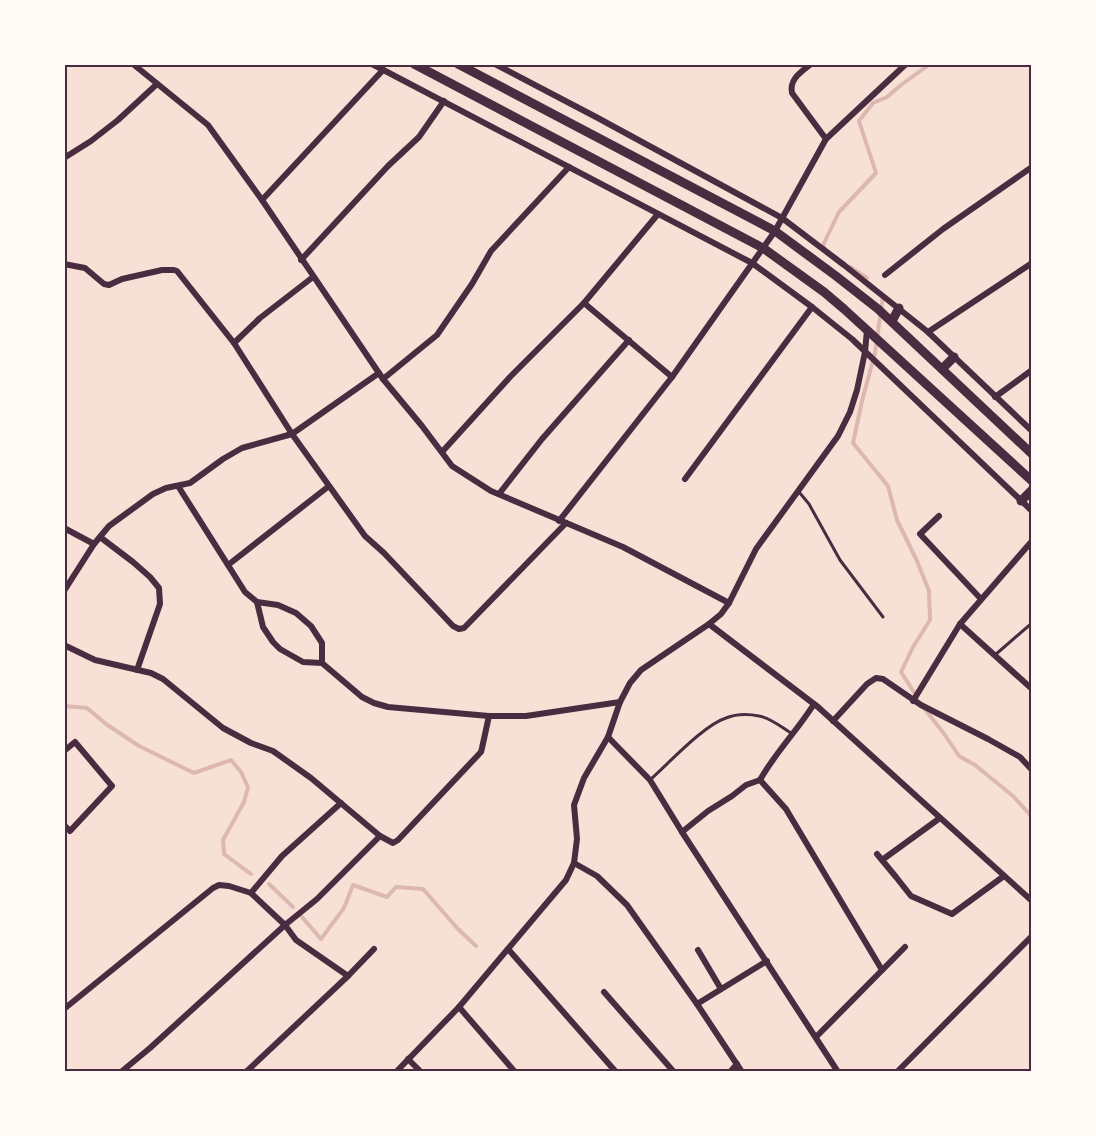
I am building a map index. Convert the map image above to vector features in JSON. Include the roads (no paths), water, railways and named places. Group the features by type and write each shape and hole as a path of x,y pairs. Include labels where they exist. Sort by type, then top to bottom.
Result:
{"main road":[{"path":"414,64 763,248 824,292 869,330 1032,481"},
{"path":"458,64 775,231 890,319 1032,454"},
{"path":"890,319 895,305"},
{"path":"942,369 954,357"},
{"path":"1021,501 1032,490"}],"street":[{"path":"133,64 208,125 262,200 381,376 452,466 491,491 623,547 729,603"},
{"path":"372,64 752,263 812,307 867,354 1032,511"},
{"path":"495,64 782,218 928,332 1032,431"},
{"path":"811,64 795,78 790,88 826,139"},
{"path":"64,264 85,267 104,284 109,285 122,279 162,270 177,271 234,343 292,434 365,536 384,553 449,624 459,629 464,628 562,522 672,377 775,231 826,139 906,64"},
{"path":"262,200 383,70"},
{"path":"64,158 118,120 157,84"},
{"path":"301,260 388,166 419,137 444,101"},
{"path":"64,591 94,544 109,526 153,494 166,488 190,483 242,448 292,434 381,376 437,335 472,284 491,251 569,167"},
{"path":"885,275 943,229 1032,167"},
{"path":"442,452 510,377 584,303 658,214"},
{"path":"928,332 1032,263"},
{"path":"234,343 260,318 313,277"},
{"path":"584,303 672,377"},
{"path":"685,479 812,307"},
{"path":"396,1071 459,1008 566,880 574,863 577,839 574,805 584,778 608,737 620,702 630,683 640,670 709,624 729,603 756,549 838,436 850,412 857,390 867,354 869,330"},
{"path":"499,494 542,439 629,340"},
{"path":"995,397 1032,370"},
{"path":"178,486 244,592 257,602 278,605 296,613 311,626 322,643 322,663"},
{"path":"228,565 329,486"},
{"path":"939,516 920,534 981,599"},
{"path":"64,528 94,544"},
{"path":"100,537 133,562 159,588 160,604 137,670"},
{"path":"913,701 960,624 1032,541"},
{"path":"257,602 263,627 280,649 303,662 322,663 362,697 388,707 489,716 531,716 620,702"},
{"path":"709,624 833,720 1032,901"},
{"path":"960,624 1032,689"},
{"path":"64,645 95,660 151,673 163,679 223,728 273,752 311,778 390,843 398,840 477,756 483,748 489,716"},
{"path":"833,720 876,678 883,679 913,701 1020,757 1032,770"},
{"path":"682,832 746,785 760,780 768,765 814,704"},
{"path":"608,737 650,780 838,1071"},
{"path":"64,751 75,742 112,786 70,831 64,825"},
{"path":"760,780 786,808 882,970"},
{"path":"251,893 282,856 341,803"},
{"path":"882,860 940,818"},
{"path":"121,1071 150,1048 285,925 317,899 380,836"},
{"path":"877,854 911,896 952,914 1004,876"},
{"path":"574,863 597,876 627,905 698,1004 742,1071"},
{"path":"64,1009 219,885 251,893 285,925 296,940 348,976"},
{"path":"897,1071 1032,936"},
{"path":"816,1037 905,947"},
{"path":"246,1071 374,949"},
{"path":"508,949 616,1071"},
{"path":"698,950 721,989"},
{"path":"698,1004 766,961"},
{"path":"604,992 674,1071"},
{"path":"459,1008 515,1071"},
{"path":"408,1059 421,1071"},
{"path":"730,1071 737,1064"}],"lane":[{"path":"798,490 809,504 840,561 883,616"},
{"path":"995,655 1032,623"},
{"path":"650,780 708,728 726,718 742,714 760,716 773,721 793,734"}],"waterway":[{"path":"825,249 824,243 839,212 876,173 859,121 873,103 887,97 930,64"},
{"path":"850,267 867,278"},
{"path":"883,296 875,353 853,443 888,486 897,520 929,591 930,620 901,672 917,697"},
{"path":"64,706 87,708 139,746 194,773 231,760 241,772 248,787 244,802 223,840 224,854 251,874"},
{"path":"924,708 959,756 975,765 1013,796 1032,817"},
{"path":"269,884 293,907"},
{"path":"302,917 321,939 344,908 353,885 387,897 396,887 423,889 476,946"}]}
